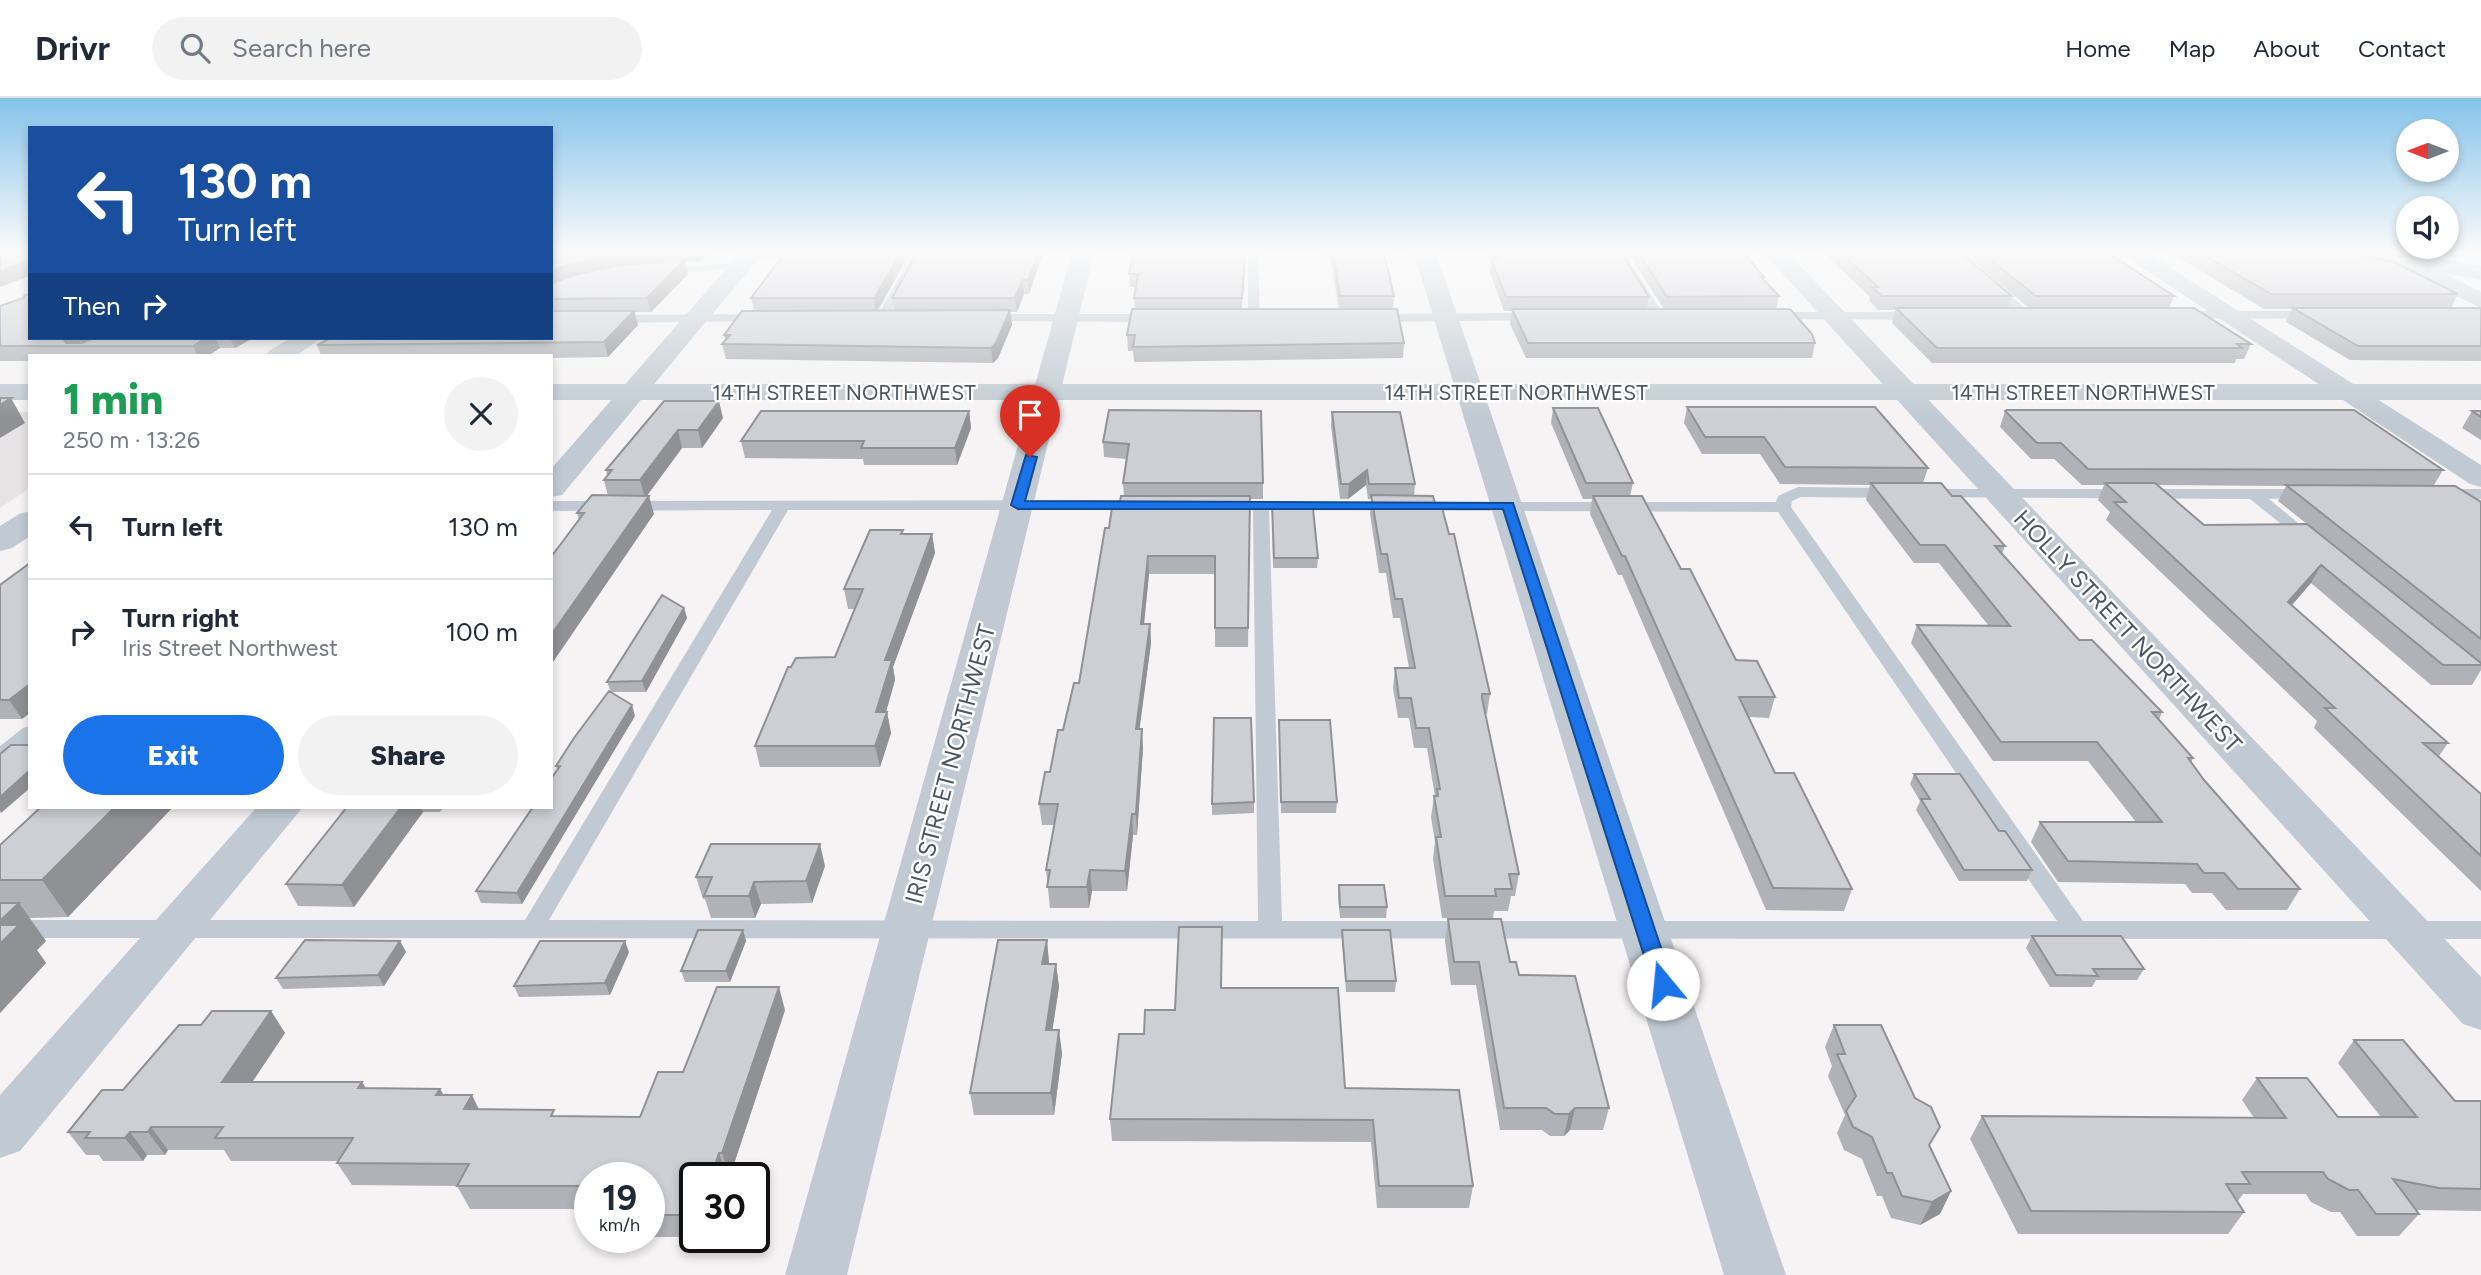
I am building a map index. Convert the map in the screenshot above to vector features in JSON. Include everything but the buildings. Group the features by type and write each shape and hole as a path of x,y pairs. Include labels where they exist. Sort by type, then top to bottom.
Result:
{"street":[{"path":"553,486 705,308"},
{"name":"IRIS STREET NORTHWEST","path":"816,1275 1069,308"},
{"path":"1443,308 1755,1275"},
{"name":"HOLLY STREET NORTHWEST","path":"1826,308 2481,1010"},
{"path":"2215,308 2481,478"},
{"path":"281,354 305,340"},
{"name":"14TH STREET NORTHWEST","path":"553,392 2481,392"},
{"path":"0,541 28,522"},
{"path":"0,1134 279,809"}],"lane":[{"path":"869,318 889,318 894,308"},
{"path":"1248,308 1247,318 1268,318"},
{"path":"1647,308 1652,317 1672,317"},
{"path":"2000,316 2033,315 2024,308"},
{"path":"2174,315 2329,315"},
{"path":"1754,317 1936,316"},
{"path":"1363,318 1550,317"},
{"path":"604,319 773,318"},
{"path":"976,318 1174,318"},
{"path":"2076,930 1783,507 1784,499 1798,492 2001,495 2324,494"},
{"path":"2255,494 2330,556"},
{"path":"2421,494 2481,494"},
{"path":"533,929 783,505"},
{"path":"553,506 1164,505"},
{"path":"1206,505 1783,507"},
{"path":"1261,505 1270,929"},
{"path":"0,757 28,734"},
{"path":"0,929 2481,930"}],"shaded area":[{"path":"0,412 28,412 28,489 0,508"}],"route":[{"path":"1030,457 1018,505 1508,506 1663,984"}]}
